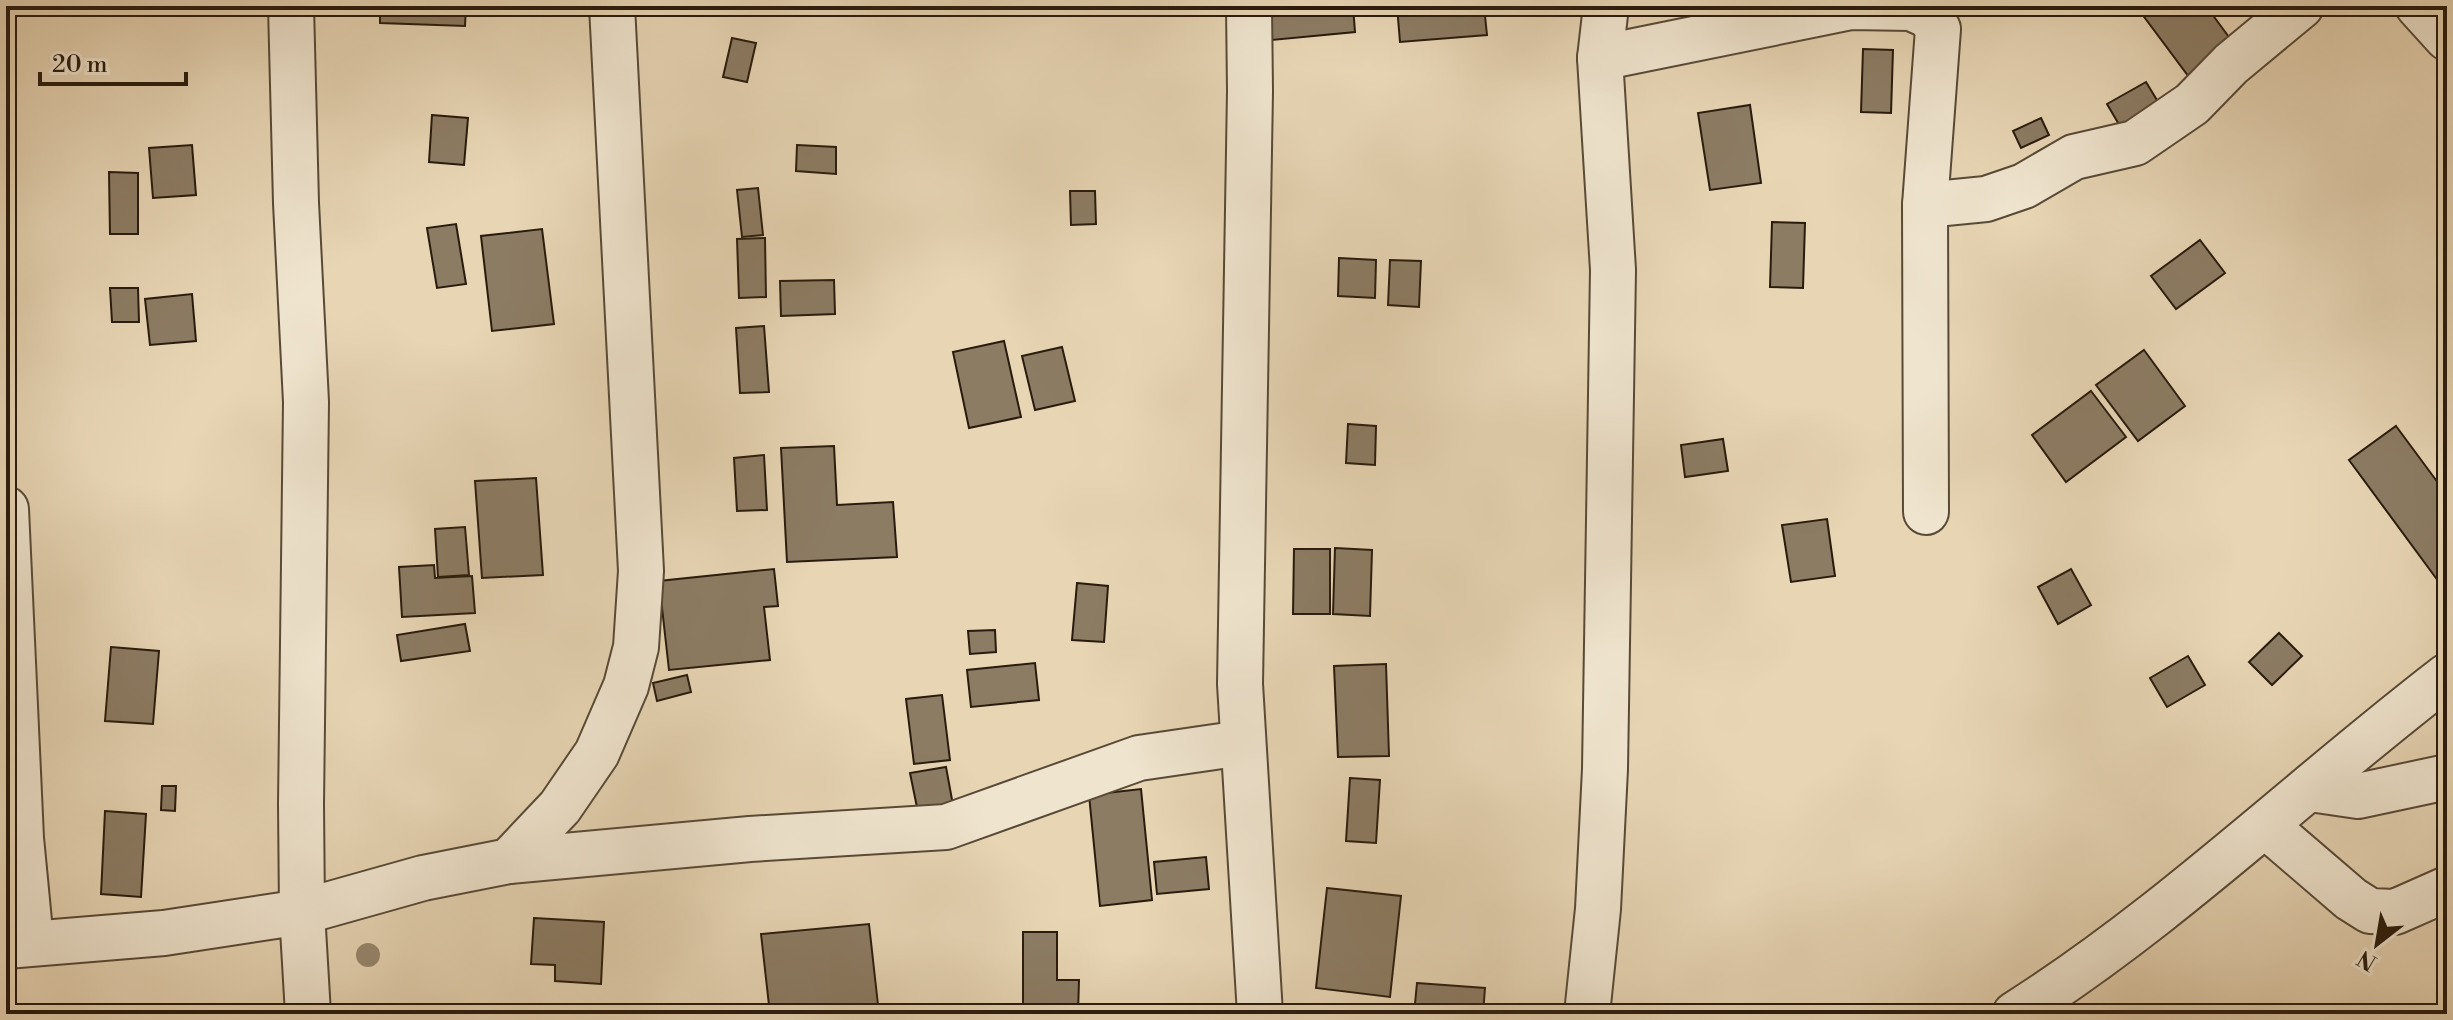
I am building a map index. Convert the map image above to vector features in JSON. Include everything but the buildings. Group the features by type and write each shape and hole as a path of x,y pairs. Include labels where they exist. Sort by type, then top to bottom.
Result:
{"street":[{"path":"291,6 296,203 306,402 301,804 302,912 308,1014"},
{"path":"509,861 560,807 597,753 626,686 636,647 641,571 612,6"},
{"path":"1249,6 1240,684 1260,1014"},
{"path":"1587,1014 1598,909 1605,769 1612,302 1600,58 1606,6"},
{"path":"1925,205 1986,199 2024,186 2074,157 2135,143 2192,104 2231,64 2301,6"},
{"path":"2418,6 2447,38"},
{"path":"1600,58 1851,7 1911,8 1929,16 1938,29 1925,205 1926,512"},
{"path":"6,509 21,838 18,944 164,933 302,912 423,878 509,861 750,839 946,827 1139,758 1242,743"},
{"path":"2015,1014 2078,974 2266,826 2447,676"},
{"path":"2310,789 2358,796 2447,777"},
{"path":"2266,826 2351,899 2370,911 2395,912 2447,889"}]}
